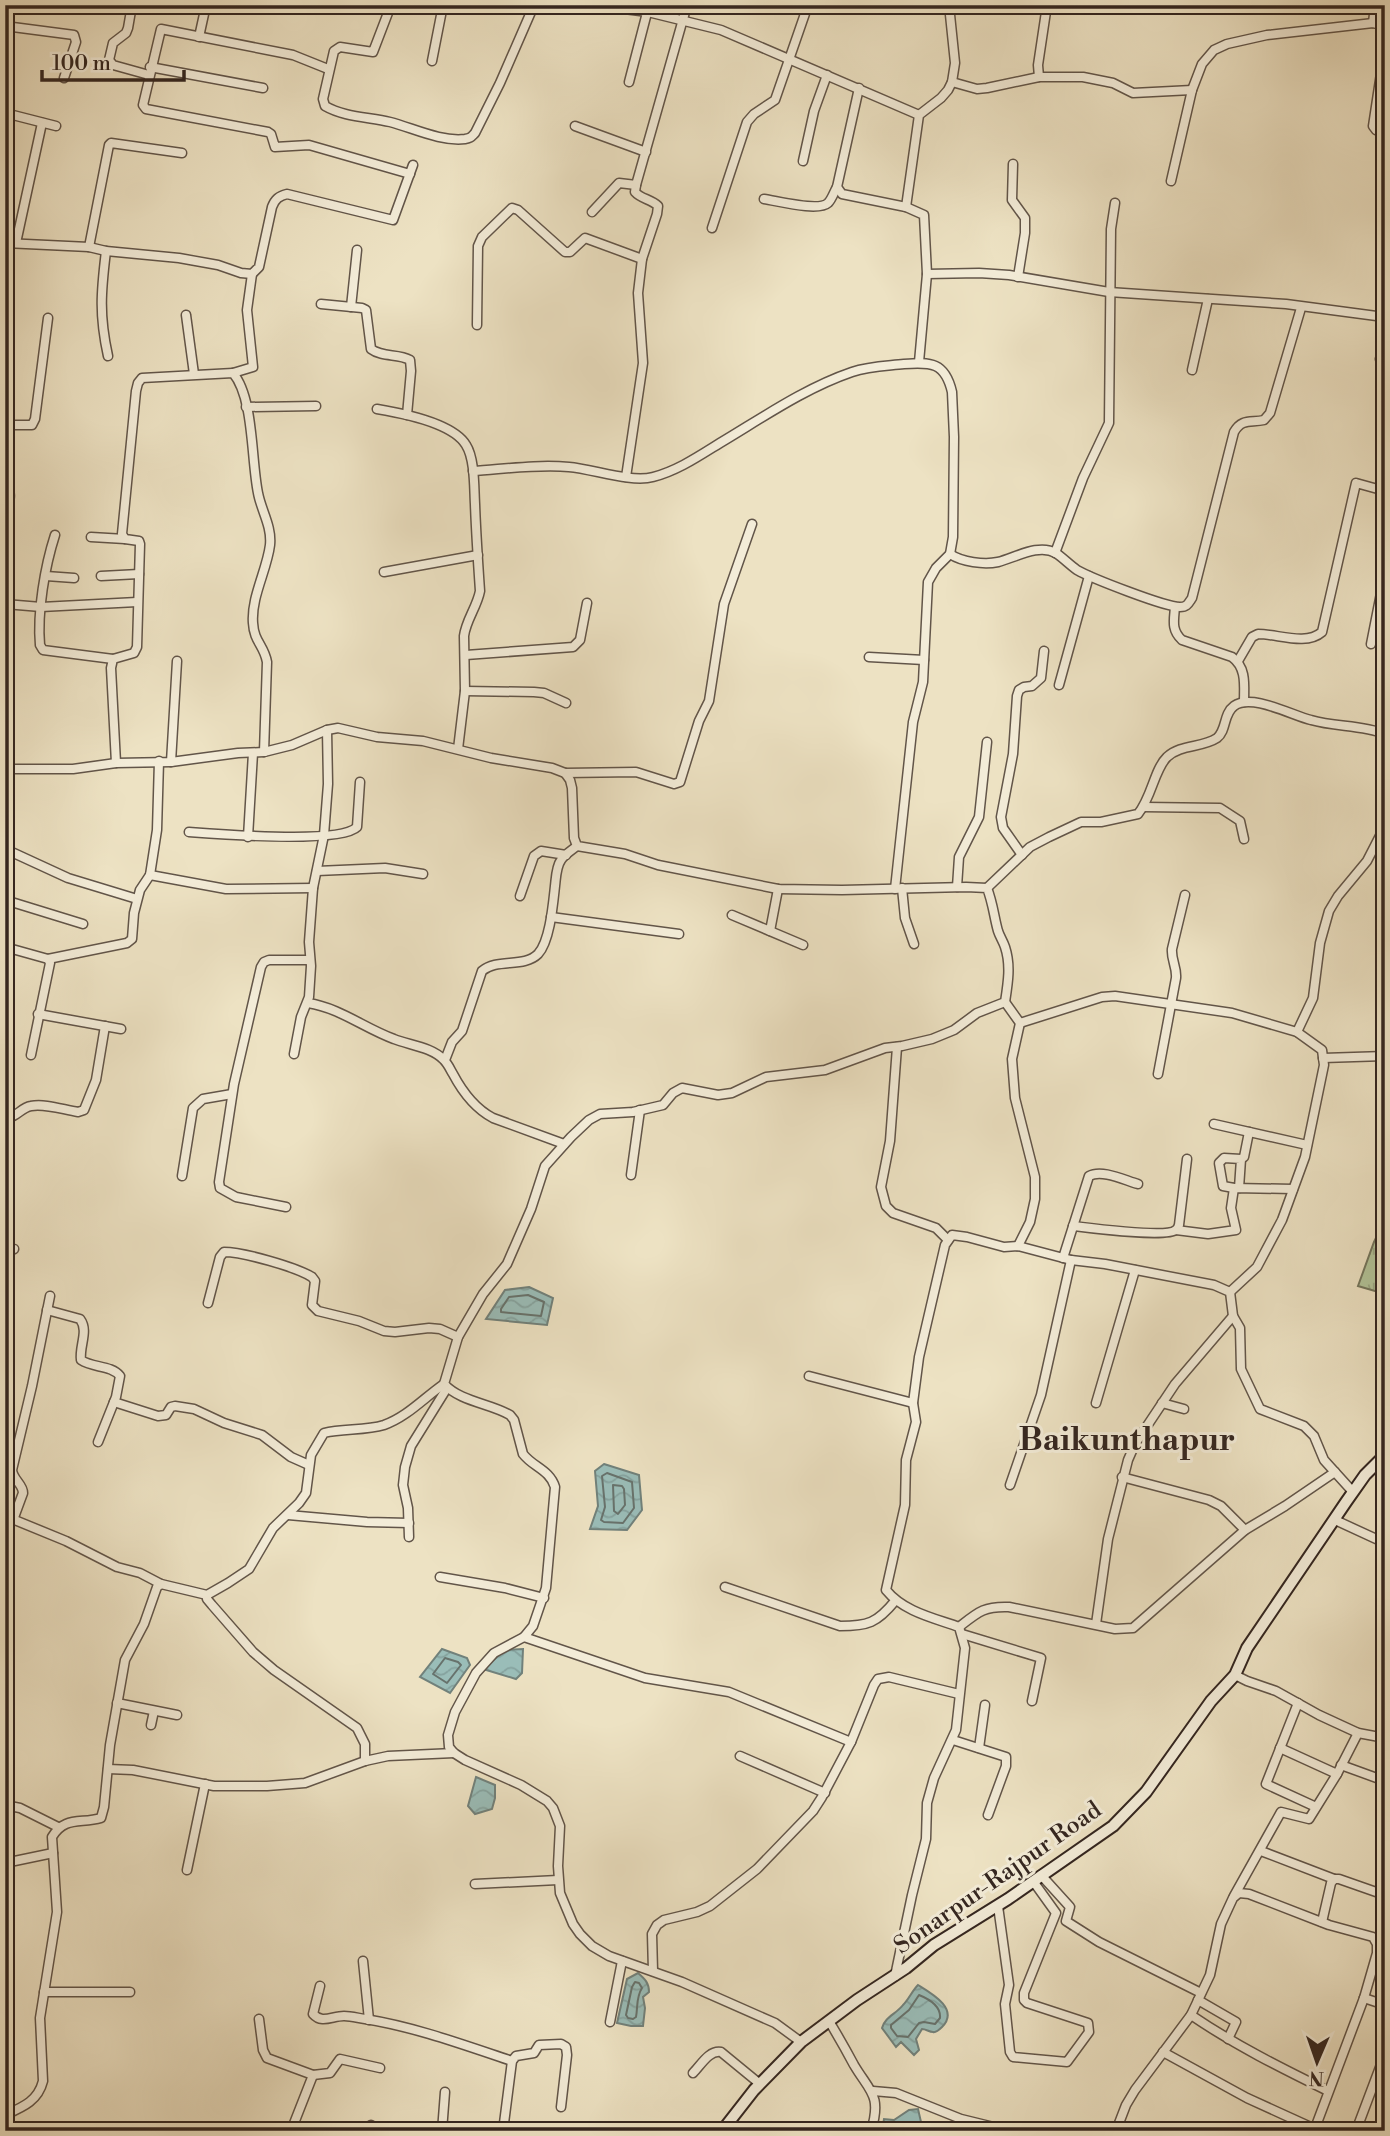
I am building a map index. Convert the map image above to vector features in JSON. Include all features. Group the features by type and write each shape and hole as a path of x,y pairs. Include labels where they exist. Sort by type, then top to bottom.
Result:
{"main road":[{"name":"Sonarpur-Rajpur Road","path":"722,2131 760,2084 801,2042 934,1945 998,1906 1113,1826 1146,1791 1211,1701 1235,1675 1247,1648 1353,1492 1385,1455"}],"street":[{"path":"132,5 128,28 126,33 113,43 109,63 263,88"},
{"path":"199,37 206,5"},
{"path":"391,5 375,51 370,53 337,47 334,51 323,99 325,106 429,135 464,139 471,137 500,83 534,5"},
{"path":"432,61 443,5"},
{"path":"593,5 648,8 683,21 721,30 919,115"},
{"path":"626,477 643,363 638,293 642,259 658,206 635,192 687,5"},
{"path":"712,228 747,122 775,100 808,5"},
{"path":"906,207 919,115 941,98 952,82 955,63 949,5"},
{"path":"1039,77 1038,65 1047,5"},
{"path":"1373,23 1375,5"},
{"path":"629,82 648,8"},
{"path":"1171,181 1192,90 1202,64 1214,51 1227,44 1267,35 1373,23 1385,26"},
{"path":"5,26 74,35 75,42 64,78"},
{"path":"125,538 122,534 122,523 138,383 142,378 233,373 253,367 247,310 252,274 259,267 274,202 279,196 287,194 393,220 412,169 309,145 275,146 268,132 146,109 143,105 161,29 293,55 328,69"},
{"path":"1385,47 1373,126 1385,134"},
{"path":"803,161 814,111 827,75"},
{"path":"952,82 976,89 988,89 1039,77 1083,77 1113,83 1133,93 1192,90"},
{"path":"764,199 808,206 821,206 829,202 837,187 859,88"},
{"path":"5,113 56,126"},
{"path":"16,243 42,123"},
{"path":"575,126 646,152"},
{"path":"89,247 109,145 123,143 182,153"},
{"path":"1013,164 1012,200 1025,218 1018,277"},
{"path":"592,212 619,183 636,185"},
{"path":"837,187 842,194 906,207 924,215 927,274 919,362"},
{"path":"1055,553 1083,478 1109,423 1109,292 1111,229 1115,202"},
{"path":"477,325 478,246 482,237 512,208 518,209 565,252 570,252 585,238 642,259"},
{"path":"5,243 89,247 179,258 252,274"},
{"path":"351,307 357,250"},
{"path":"106,251 100,305 108,356"},
{"path":"927,274 979,273 1109,292 1286,304 1384,318 1385,299"},
{"path":"1192,370 1208,299"},
{"path":"321,304 366,310 371,349 410,360 407,415"},
{"path":"950,554 962,559 991,563 1032,551 1047,551 1055,553 1089,576 1175,607 1187,605 1192,598 1234,432 1238,425 1264,420 1270,413 1301,308"},
{"path":"186,316 194,374"},
{"path":"5,425 32,425 35,419 48,318"},
{"path":"1385,342 1380,359 1385,367"},
{"path":"473,471 568,466 626,477 652,477 678,467 799,397 851,373 874,366 919,362 931,363 941,368 949,379 952,392 955,524 950,554 936,568 928,582 923,682 913,722 899,888 914,944"},
{"path":"233,373 241,382 258,494 268,524 270,544 252,619 256,642 264,650 267,662 264,752"},
{"path":"246,407 316,406"},
{"path":"377,409 432,422 458,437 467,446 473,471 480,591 465,628 465,691 458,750"},
{"path":"5,482 9,485 10,495 5,517"},
{"path":"1238,661 1252,637 1258,634 1315,639 1322,632 1356,483 1385,491"},
{"path":"5,769 72,769 116,763 171,762 238,752 264,752 338,728 377,737 423,741 491,758 544,766 565,773 636,772 674,784 680,782 699,721 709,701 724,604 752,524"},
{"path":"55,535 41,607 40,645 43,650 113,659 134,653 137,647 140,544 139,541 125,538 91,537"},
{"path":"384,572 478,555"},
{"path":"1371,644 1385,573"},
{"path":"101,576 139,574"},
{"path":"46,576 74,578"},
{"path":"1059,685 1089,576"},
{"path":"5,604 41,607 137,602"},
{"path":"466,655 573,647 580,640 587,603"},
{"path":"1175,607 1173,623 1177,636 1238,661 1244,678 1244,702"},
{"path":"1022,855 1003,828 1002,817 1013,754 1017,696 1019,690 1032,686 1041,678 1044,651"},
{"path":"869,657 924,660"},
{"path":"113,659 111,668 116,763"},
{"path":"171,762 177,661"},
{"path":"465,691 544,693 566,704"},
{"path":"445,1060 452,1042 462,1031 482,971 489,966 535,957 542,948 551,917 557,870 561,859 577,846 778,889 987,888 1030,847 1081,822 1138,814 1144,807 1166,758 1177,750 1216,738 1223,729 1226,716 1234,706 1244,702 1275,707 1326,724 1385,734"},
{"path":"294,1054 301,1017 308,1003 313,888 324,835 328,783 327,730"},
{"path":"957,887 959,857 979,817 988,742"},
{"path":"248,837 253,753"},
{"path":"5,947 48,959 127,943 132,939 137,899 150,875 157,830 159,761"},
{"path":"565,773 572,788 574,838 577,846"},
{"path":"189,832 248,837 324,835 353,831 357,827 360,782"},
{"path":"1144,807 1220,808 1240,821 1244,839"},
{"path":"1297,1032 1312,998 1320,943 1329,911 1367,862 1385,826"},
{"path":"5,849 68,878 137,899"},
{"path":"520,896 534,856 541,851 566,855"},
{"path":"317,871 385,868 423,874"},
{"path":"150,875 226,889 313,888"},
{"path":"987,888 1008,959 1005,1002 1020,1023 1012,1059 1015,1098 1035,1177 1035,1199 1030,1222 1018,1247"},
{"path":"770,931 778,889"},
{"path":"1158,1074 1177,967 1171,955 1185,895"},
{"path":"5,900 83,924"},
{"path":"732,915 803,945"},
{"path":"551,917 679,934"},
{"path":"30,1055 50,968 48,959"},
{"path":"286,1206 236,1197 220,1188 219,1182 232,1094 264,962 309,960"},
{"path":"1020,1023 1102,997 1115,996 1231,1013 1297,1032 1322,1050 1324,1065 1307,1145 1282,1220 1257,1267 1230,1292"},
{"path":"409,1537 408,1508 403,1485 411,1446 446,1386 458,1337 483,1294 507,1264 531,1209 545,1166 580,1127 600,1114 663,1105 673,1093 682,1088 718,1096 732,1093 766,1077 825,1070 885,1048 932,1039 954,1030 977,1013 1005,1002"},
{"path":"308,1003 334,1009 383,1034 433,1053 445,1060 453,1075 483,1112 564,1144"},
{"path":"38,1014 121,1029"},
{"path":"5,1118 16,1116 34,1105 78,1112 84,1110 96,1080 105,1026"},
{"path":"897,1046 890,1141 881,1187 886,1206 893,1213 936,1228 948,1240"},
{"path":"1323,1058 1385,1056"},
{"path":"182,1175 193,1108 204,1099 232,1094"},
{"path":"631,1175 640,1110"},
{"path":"1214,1124 1307,1145"},
{"path":"1073,1226 1142,1233 1168,1233 1176,1230 1208,1234 1236,1230 1231,1208 1249,1132"},
{"path":"1241,1159 1224,1158 1219,1163 1223,1186 1293,1189"},
{"path":"1176,1230 1179,1225 1187,1159"},
{"path":"1010,1485 1041,1395 1073,1226 1086,1184 1092,1174 1099,1173 1138,1184"},
{"path":"1032,1701 1041,1658 961,1631 914,1611 895,1601 886,1590 905,1505 906,1460 916,1422 914,1403 919,1357 945,1245 952,1235 967,1237 1004,1247 1018,1247 1067,1259 1214,1285 1230,1292"},
{"path":"208,1303 220,1256 224,1252 232,1252 269,1261 312,1277 315,1281 312,1305 318,1311 359,1321 384,1331 429,1328 440,1329 458,1337"},
{"path":"1096,1403 1135,1270"},
{"path":"1230,1292 1233,1315 1240,1328 1241,1369 1260,1409 1304,1426 1314,1436 1324,1460 1353,1492"},
{"path":"50,1296 12,1470 23,1493 9,1518 160,1584 207,1595 249,1569 273,1528 306,1493 312,1455 324,1433 364,1429 391,1422 446,1386"},
{"path":"47,1310 71,1315 83,1323 81,1360 119,1373 120,1382 114,1402 98,1442"},
{"path":"1096,1624 1108,1539 1122,1477 1135,1444 1189,1365 1233,1315"},
{"path":"809,1376 914,1403"},
{"path":"446,1386 465,1397 510,1415 526,1458 552,1479 555,1487 544,1598 533,1626 524,1637 494,1653 476,1673 462,1697 448,1735 449,1746 454,1753 521,1785 547,1801 553,1808 560,1826 558,1880 566,1910 580,1934 592,1946 622,1961 682,1982 775,2023 801,2042"},
{"path":"114,1402 158,1416 166,1415 175,1406 194,1409 224,1423 262,1435 291,1457 309,1465"},
{"path":"1163,1403 1184,1409"},
{"path":"961,1631 983,1609 995,1606 1115,1629 1133,1628 1245,1530 1335,1472"},
{"path":"1122,1477 1209,1500 1222,1506 1245,1530"},
{"path":"288,1515 409,1523"},
{"path":"1335,1520 1385,1543"},
{"path":"440,1577 544,1598"},
{"path":"5,2115 35,2099 40,2092 43,2066 40,2018 57,1912 52,1837 58,1827 65,1823 101,1818 125,1660 144,1624 160,1584"},
{"path":"725,1587 841,1626 856,1626 876,1621 895,1601"},
{"path":"207,1595 207,1599 253,1652 274,1670 357,1728 365,1744 365,1761"},
{"path":"895,1976 926,1839 927,1802 934,1778 956,1730 965,1648 961,1631"},
{"path":"524,1637 645,1678 729,1692 851,1742"},
{"path":"1235,1675 1276,1691 1357,1733 1385,1738"},
{"path":"653,1971 652,1934 657,1925 664,1920 710,1906 757,1869 813,1811 851,1742 874,1685 883,1677 894,1678 959,1694"},
{"path":"117,1703 177,1715"},
{"path":"1298,1703 1266,1784 1316,1807"},
{"path":"979,1748 985,1705"},
{"path":"151,1725 154,1711"},
{"path":"1116,2131 1130,2098 1191,2014 1200,1997 1210,1975 1221,1924 1280,1812 1309,1819 1337,1774 1357,1733"},
{"path":"953,1740 1006,1757 1007,1761 988,1815"},
{"path":"1280,1748 1337,1774"},
{"path":"108,1769 133,1770 205,1784 267,1786 305,1783 365,1761 405,1754 454,1753"},
{"path":"740,1756 825,1793"},
{"path":"1341,1765 1385,1781"},
{"path":"187,1870 205,1784"},
{"path":"5,1805 20,1808 58,1827"},
{"path":"1261,1851 1379,1893"},
{"path":"5,1863 53,1853"},
{"path":"998,1906 1009,1985 1004,2004 1010,2052 1013,2057 1067,2062 1089,2032 1088,2023 1024,2000 1024,1993 1056,1913 1037,1878"},
{"path":"1037,1878 1070,1907 1066,1921 1200,1997 1236,2022 1228,2039"},
{"path":"1321,1922 1334,1879"},
{"path":"475,1884 558,1880"},
{"path":"1163,2052 1247,2098 1315,2130 1364,1998 1377,1953 1377,1944 1373,1937 1321,1922 1249,1894 1238,1893 1233,1898"},
{"path":"363,1961 369,2020"},
{"path":"610,2022 622,1961"},
{"path":"320,1986 313,2014 317,2018 327,2020 347,2016 369,2020 512,2061"},
{"path":"44,1992 130,1992"},
{"path":"1364,1998 1385,2005"},
{"path":"1191,2014 1262,2059 1328,2091"},
{"path":"259,2019 263,2050 267,2058 313,2075 330,2073 340,2059 380,2068"},
{"path":"829,2021 855,2067 873,2091 875,2104 871,2131"},
{"path":"503,2131 512,2061 516,2056 534,2053 539,2045 545,2043 566,2047 561,2107"},
{"path":"693,2073 715,2051 721,2052 760,2084"},
{"path":"1356,2131 1385,2054"},
{"path":"291,2131 313,2075"},
{"path":"873,2091 896,2093 961,2119 1010,2131"},
{"path":"442,2131 445,2092"}],"green space":[{"path":"1385,1220 1385,1294 1358,1286"}],"water":[{"path":"529,1287 553,1298 547,1325 486,1319 505,1290"},
{"path":"604,1464 639,1475 642,1510 627,1530 590,1529 598,1506 595,1471"},
{"path":"442,1649 467,1658 470,1665 450,1693 420,1677"},
{"path":"523,1649 522,1673 516,1679 483,1669 505,1650"},
{"path":"476,1777 495,1785 495,1798 492,1809 475,1814 468,1806"},
{"path":"638,1973 649,1989 643,1997 643,2026 617,2023 627,1979"},
{"path":"918,1985 942,2002 948,2014 947,2020 937,2031 922,2029 916,2039 919,2050 914,2055 901,2042 896,2047 882,2028"},
{"path":"918,2109 926,2131 882,2131 884,2119 894,2120 909,2110"}],"district":[{"name":"Baikunthapur","path":"1127,1440"}]}
